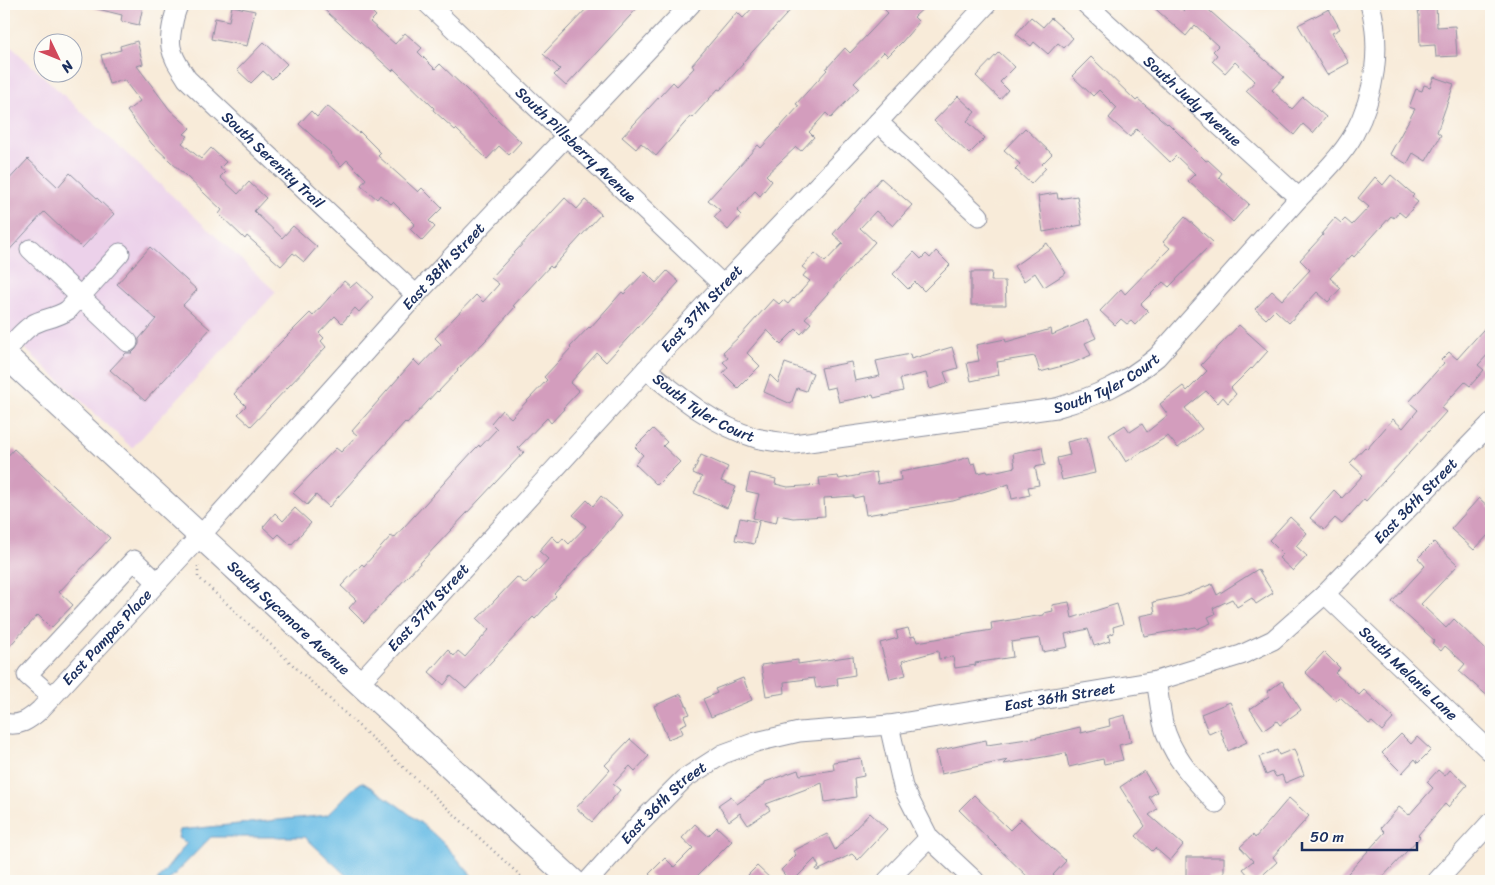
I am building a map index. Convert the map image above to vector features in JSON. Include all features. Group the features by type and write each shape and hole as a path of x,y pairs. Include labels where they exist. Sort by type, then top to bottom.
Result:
{"main road":[{"name":"South Sycamore Avenue","path":"4,354 573,881"}],"street":[{"name":"South Serenity Trail","path":"179,4 172,29 170,46 177,63 187,79 416,294"},
{"name":"South Pillsberry Avenue","path":"428,4 723,285"},
{"name":"East 38th Street","path":"201,535 416,294 566,134 692,4"},
{"name":"East 37th Street","path":"360,682 723,285 987,4"},
{"name":"South Judy Avenue","path":"1086,4 1299,198"},
{"name":"South Tyler Court","path":"646,369 687,404 723,425 757,438 794,444 1056,408 1087,399 1118,386 1157,357 1299,198 1322,175 1354,135 1368,101 1376,62 1374,19 1370,4"},
{"path":"878,122 979,216"},
{"path":"30,250 128,342"},
{"path":"4,354 26,329 33,324 58,316 68,310 120,253"},
{"name":"East 36th Street","path":"588,881 640,822 684,779 723,754 756,742 799,732 889,725 1156,681 1241,655 1273,640 1325,594 1491,423"},
{"name":"East Pampas Place","path":"4,723 16,724 29,720 201,535"},
{"path":"52,696 27,675 134,560 157,582"},
{"name":"South Melanie Lane","path":"1325,594 1491,752"},
{"path":"1156,681 1164,724 1172,748 1186,769 1216,803"},
{"path":"889,725 902,787 929,838 975,881"},
{"path":"1437,881 1491,822"},
{"path":"887,881 929,838"}],"path":[{"path":"198,566 198,577 526,881"}],"shaded area":[{"path":"4,40 32,66 32,82 49,82 276,292 132,448 4,329"}],"water":[{"path":"362,782 396,804 430,831 452,852 474,881 352,881 305,837 211,837 168,881 157,881 187,843 178,838 180,830 327,815"}],"building":[{"path":"94,4 135,4 143,6 139,25 121,21 122,15 94,8"},
{"path":"318,4 378,4 371,11 376,16 370,22 395,44 405,33 422,48 418,52 435,69 440,64 521,142 509,155 499,146 487,159 433,110 434,108 394,69 392,71"},
{"path":"591,4 641,4 566,86 554,75 560,69 543,54"},
{"path":"756,4 796,4 720,90 718,89 692,118 690,117 656,156 641,143 636,149 622,137 673,82 677,86 694,68 692,65 737,12 743,18"},
{"path":"879,4 928,4 914,17 919,22 902,42 888,56 884,52 854,83 859,88 831,118 826,113 809,132 814,137 801,151 796,147 766,175 772,181 760,196 755,191 737,211 741,215 728,230 714,217 720,210 708,200 758,145 761,148 799,106 796,104 845,48 850,53 888,13"},
{"path":"1150,4 1177,4 1184,11 1191,4 1202,4 1284,77 1272,90 1292,109 1303,97 1326,117 1313,133 1303,124 1294,135 1246,91 1255,81 1235,62 1225,73 1212,61 1217,55 1213,51 1218,46 1206,35 1195,25 1186,36"},
{"path":"1416,4 1436,4 1437,27 1455,26 1457,56 1436,57 1435,45 1420,46 1419,15"},
{"path":"232,6 255,11 247,46 211,39 215,18 229,21"},
{"path":"1329,9 1340,29 1332,33 1349,63 1327,75 1298,25"},
{"path":"1031,17 1043,27 1051,18 1073,38 1064,48 1058,43 1048,54 1034,42 1031,46 1016,34"},
{"path":"137,41 143,64 137,66 170,110 190,128 184,134 188,136 182,143 201,159 211,148 226,162 220,168 225,172 220,177 238,194 249,182 266,198 254,211 282,238 293,226 317,247 304,262 293,253 281,266 247,236 245,239 219,214 222,210 152,144 127,111 140,101 124,80 109,84 101,55 121,50 120,46"},
{"path":"264,42 287,64 272,79 263,71 251,83 237,70"},
{"path":"999,52 1015,67 1000,82 1008,90 1000,99 976,76"},
{"path":"1091,57 1136,101 1138,99 1168,123 1206,161 1208,160 1222,173 1219,177 1249,204 1233,222 1188,181 1195,174 1176,156 1170,162 1136,129 1130,137 1109,118 1117,108 1099,90 1093,96 1072,76"},
{"path":"1434,77 1454,84 1437,132 1441,135 1426,161 1413,153 1407,164 1390,154 1415,109 1409,107 1416,89 1422,91 1424,85 1430,87"},
{"path":"958,96 975,112 967,121 985,138 969,154 934,121"},
{"path":"327,106 360,132 381,153 378,156 418,192 422,188 442,208 429,221 435,227 422,241 410,229 415,224 393,202 391,204 380,195 377,199 361,185 366,179 347,160 341,166 331,153 299,124 311,111 317,117"},
{"path":"1025,128 1052,154 1042,164 1046,168 1031,184 1015,169 1020,164 1004,150"},
{"path":"28,159 58,187 70,173 114,214 82,248 44,212 4,256 4,185"},
{"path":"1391,175 1414,195 1412,197 1418,202 1405,217 1399,212 1394,218 1391,216 1354,257 1352,255 1330,278 1341,288 1328,302 1317,292 1289,323 1275,310 1266,319 1255,309 1272,291 1282,300 1310,270 1300,260 1323,235 1322,233 1335,218 1341,223 1345,219 1352,225 1369,207 1358,198 1375,177 1383,185"},
{"path":"881,178 912,205 893,226 876,211 860,228 875,242 805,318 811,323 801,334 796,329 781,344 767,330 747,353 760,366 738,388 723,373 728,367 723,362 728,358 723,352 773,299 779,304 783,300 788,304 794,299 810,281 803,276 807,271 802,267 815,253 825,262 843,243 833,234"},
{"path":"1057,193 1058,199 1077,196 1082,225 1043,232 1038,196"},
{"path":"565,198 577,209 585,200 601,214 552,268 550,266 513,306 515,307 458,371 407,424 405,422 329,507 316,495 307,505 293,493 336,448 341,452 357,435 352,431 414,360 420,366 441,344 435,338 476,295 483,302 499,284 491,278"},
{"path":"1185,217 1213,242 1169,287 1163,282 1141,304 1148,311 1135,325 1131,321 1127,324 1121,319 1115,325 1100,311 1121,289 1125,294 1170,248 1163,242"},
{"path":"1047,243 1066,273 1044,287 1035,273 1024,281 1014,266"},
{"path":"150,247 197,290 183,305 210,329 145,401 110,370 126,353 132,353 136,349 139,339 156,319 117,284"},
{"path":"936,251 950,265 924,291 915,282 908,289 893,274 914,252 921,259 926,254 930,258"},
{"path":"667,271 679,282 606,362 597,353 570,383 579,391 564,409 551,423 547,418 518,448 524,452 364,623 349,608 356,600 341,586 362,564 364,566 391,536 394,538 473,451 479,445 480,447 497,429 491,423 502,410 511,418 547,380 544,377 570,347 622,292 624,294 645,272 656,283"},
{"path":"971,272 992,272 991,281 1005,281 1006,305 971,305"},
{"path":"344,281 351,287 357,282 373,297 359,312 355,308 342,323 335,316 319,333 324,338 321,341 326,347 251,426 238,414 246,406 234,394 280,343 310,313 313,316"},
{"path":"1087,320 1096,338 1085,343 1091,355 1073,363 1040,372 1035,356 997,362 999,375 971,381 967,363 979,361 976,345 1005,339 1006,342 1051,329 1052,335"},
{"path":"1491,321 1491,351 1478,365 1484,370 1470,386 1465,382 1441,408 1446,412 1366,501 1364,499 1342,524 1335,518 1324,530 1310,518 1334,490 1342,498 1363,475 1350,463 1365,447 1367,449 1393,419 1403,428 1418,410 1409,402 1444,363 1441,360 1449,352 1457,359"},
{"path":"1239,325 1268,351 1231,388 1236,394 1228,403 1223,397 1218,403 1206,391 1185,408 1202,429 1178,448 1168,436 1126,462 1109,435 1125,425 1130,432 1142,424 1147,432 1168,415 1160,404 1183,386 1187,391 1207,371 1201,365"},
{"path":"952,347 958,368 944,372 948,383 930,389 926,373 900,379 903,391 874,398 873,395 839,402 835,387 826,389 821,368 851,362 855,381 880,376 876,361 910,354 911,359"},
{"path":"785,363 813,373 806,391 797,388 791,404 764,392 770,375 778,383"},
{"path":"653,429 667,442 663,446 680,462 657,485 635,464 643,455 635,447"},
{"path":"1087,437 1095,473 1062,480 1057,458 1070,455 1067,442"},
{"path":"1042,447 1045,465 1035,467 1039,485 1028,487 1030,495 1012,499 1009,484 953,501 866,515 863,496 854,498 854,496 824,498 825,516 793,518 778,515 776,523 753,518 759,494 746,491 750,473 776,479 775,484 788,487 820,485 819,478 838,476 839,479 876,472 878,484 901,480 900,472 946,464 969,457 971,464 975,463 978,473 987,471 988,473 1015,467 1013,453"},
{"path":"14,449 110,538 59,592 73,605 51,628 38,615 4,652 4,460"},
{"path":"701,455 728,467 721,481 736,487 727,508 694,493 702,477 693,473"},
{"path":"601,496 623,515 554,594 556,596 535,619 533,617 466,689 451,676 444,685 429,672 448,650 454,656 458,651 465,657 489,630 477,619 517,577 526,584 548,559 539,551 552,536 559,543 563,538 569,544 586,526 573,515 587,500 593,506"},
{"path":"1479,498 1491,509 1491,532 1474,550 1451,529"},
{"path":"295,508 311,523 291,545 279,534 275,538 263,527 275,513 283,521"},
{"path":"1290,517 1307,533 1296,546 1307,556 1293,571 1279,558 1283,554 1269,540"},
{"path":"740,518 759,522 754,544 735,540"},
{"path":"1434,542 1458,565 1421,604 1446,628 1454,619 1491,655 1491,699 1459,671 1465,664 1445,646 1441,651 1432,643 1435,641 1392,602 1425,566 1418,558"},
{"path":"1258,569 1273,593 1256,604 1252,598 1237,607 1232,599 1213,608 1215,614 1208,617 1211,623 1197,629 1196,627 1144,636 1140,616 1155,613 1153,602 1182,596 1212,584 1217,595"},
{"path":"1069,602 1072,618 1117,604 1123,624 1113,627 1114,633 1108,635 1110,641 1094,646 1088,629 1065,634 1068,647 1043,652 1040,638 1011,642 1013,657 975,663 976,665 955,668 953,657 939,659 938,651 902,661 906,675 890,679 880,643 898,638 896,631 908,628 911,637 915,636 917,642 992,630 991,623 1044,615 1044,613 1053,611 1052,605"},
{"path":"1324,652 1340,668 1335,673 1359,695 1364,690 1394,718 1382,731 1372,722 1369,724 1340,697 1336,701 1305,672"},
{"path":"853,656 855,675 837,678 838,685 816,688 814,678 784,682 785,693 766,696 761,665 798,660 798,664"},
{"path":"743,678 752,700 711,717 703,699 717,693 715,689"},
{"path":"1282,681 1301,710 1280,725 1277,721 1264,730 1250,709 1269,696 1267,692"},
{"path":"681,694 690,714 684,716 687,723 680,726 683,733 668,739 654,706"},
{"path":"1230,702 1247,742 1228,751 1220,729 1209,734 1201,714"},
{"path":"1125,715 1131,742 1119,745 1123,760 1104,764 1103,759 1069,767 1066,753 1004,764 1008,760 941,774 936,751 986,740 987,745 1034,738 1080,727 1081,733 1110,726 1109,719"},
{"path":"1401,734 1411,744 1417,737 1431,750 1418,763 1415,759 1402,773 1382,753"},
{"path":"630,739 649,756 635,771 630,766 613,784 620,790 592,822 576,808 610,770 605,765"},
{"path":"1294,749 1304,775 1285,783 1282,775 1276,777 1273,772 1266,775 1259,757 1277,750 1279,755"},
{"path":"861,758 864,776 854,778 856,797 825,802 822,783 766,804 770,810 748,825 740,813 729,821 718,805 731,796 737,804 765,784 765,782 798,770 800,775 834,770 833,762"},
{"path":"1438,770 1445,776 1450,770 1467,785 1448,807 1445,804 1418,835 1420,837 1379,881 1341,881 1385,832 1381,828 1399,807 1409,815 1433,788 1427,782"},
{"path":"1144,771 1157,792 1149,797 1157,809 1149,815 1183,845 1170,861 1155,848 1152,851 1136,836 1145,826 1120,787"},
{"path":"974,795 1010,830 1021,819 1066,861 1053,875 1060,881 1032,881 959,810"},
{"path":"1289,798 1309,816 1273,857 1277,862 1256,881 1253,881 1243,869 1253,861 1240,847 1253,835 1255,838"},
{"path":"870,813 887,829 858,860 852,854 817,871 816,869 819,867 815,859 793,881 789,881 781,870 796,855 793,851 827,834 835,850"},
{"path":"695,824 708,836 717,827 732,841 692,881 656,881 649,874 665,858 674,867 693,848 682,838"},
{"path":"1186,857 1224,857 1224,878 1209,878 1209,881 1186,881"},
{"path":"757,866 773,881 755,881 748,875"}]}
